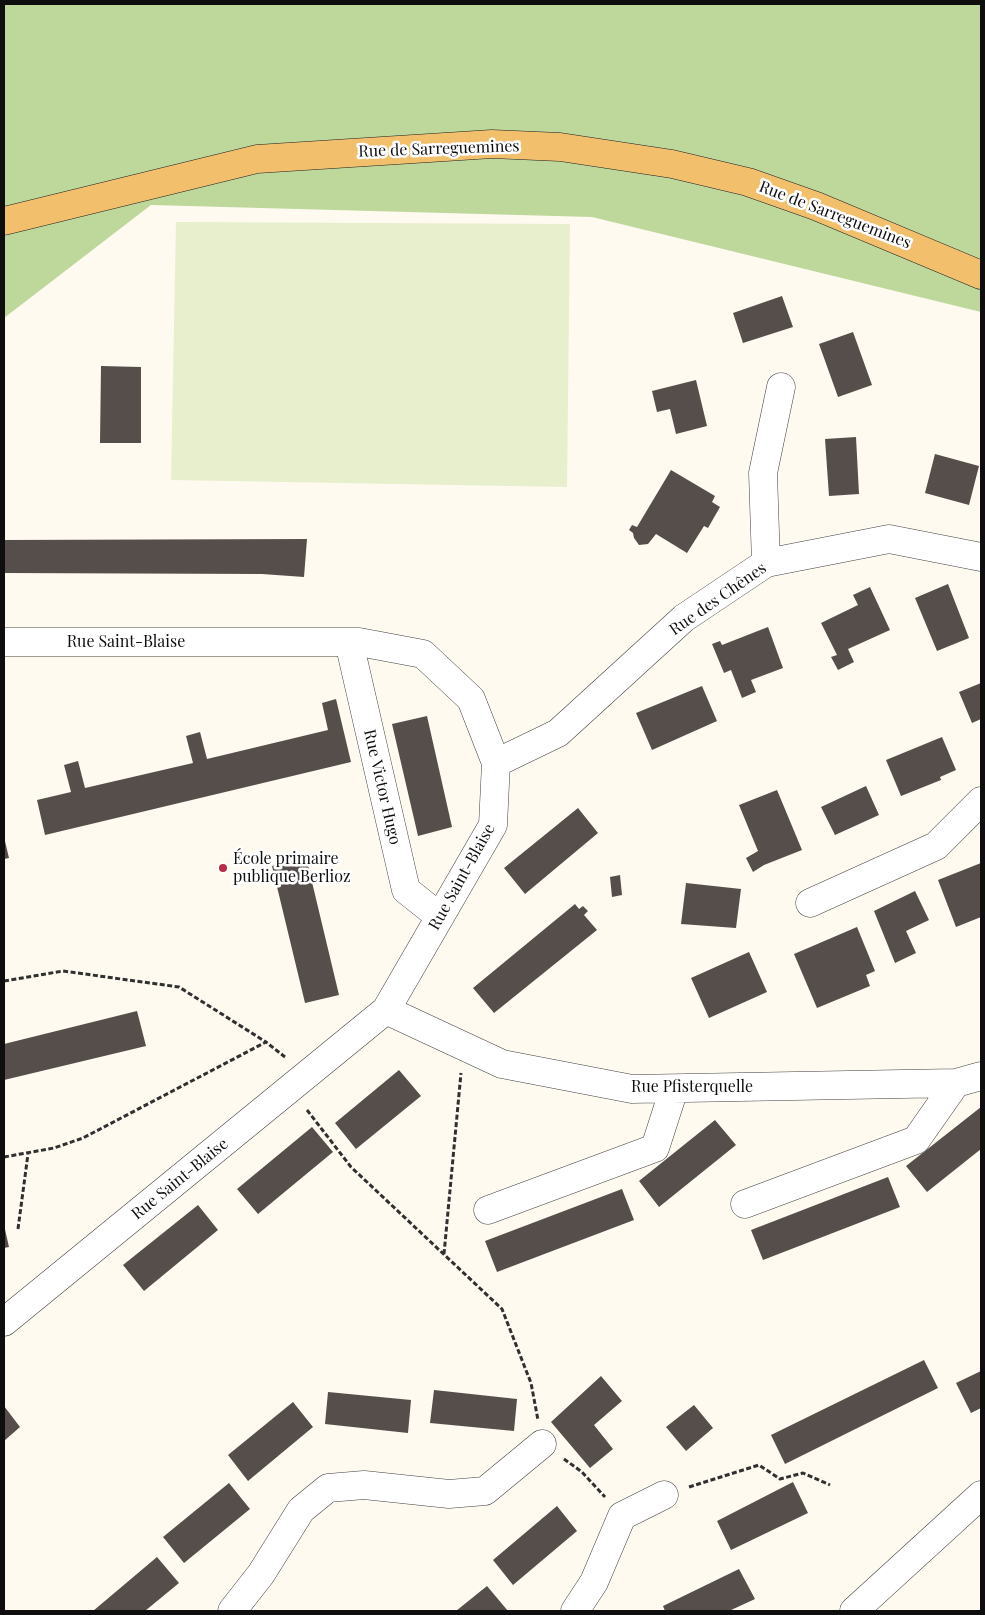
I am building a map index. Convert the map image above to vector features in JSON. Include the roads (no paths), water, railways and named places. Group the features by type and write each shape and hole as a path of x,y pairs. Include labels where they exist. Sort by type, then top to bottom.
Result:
{"main road":[{"name":"Rue de Sarreguemines","path":"4,221 256,159 492,144 560,147 672,164 748,182 843,217 981,275"}],"street":[{"path":"766,563 763,473 781,388"},
{"name":"Rue des Chênes","path":"496,763 558,733 684,618 766,563 889,539 981,557"},
{"name":"Rue Saint-Blaise","path":"4,642 349,642 423,654 471,699 496,763 494,825 386,1010 4,1322"},
{"name":"Rue Victor Hugo","path":"349,642 406,890 440,917"},
{"path":"810,903 936,846 981,801"},
{"name":"Rue Pfisterquelle","path":"386,1010 502,1064 632,1089 969,1079"},
{"path":"745,1204 916,1140 969,1079"},
{"path":"488,1210 654,1148 674,1089"},
{"path":"232,1611 261,1574 301,1510 328,1488 364,1484 449,1494 485,1491 542,1444"},
{"path":"854,1611 981,1495"},
{"path":"575,1611 594,1582 622,1516 664,1496"}],"place":[{"name":"École primaire publique Berlioz","path":"223,868"}]}
